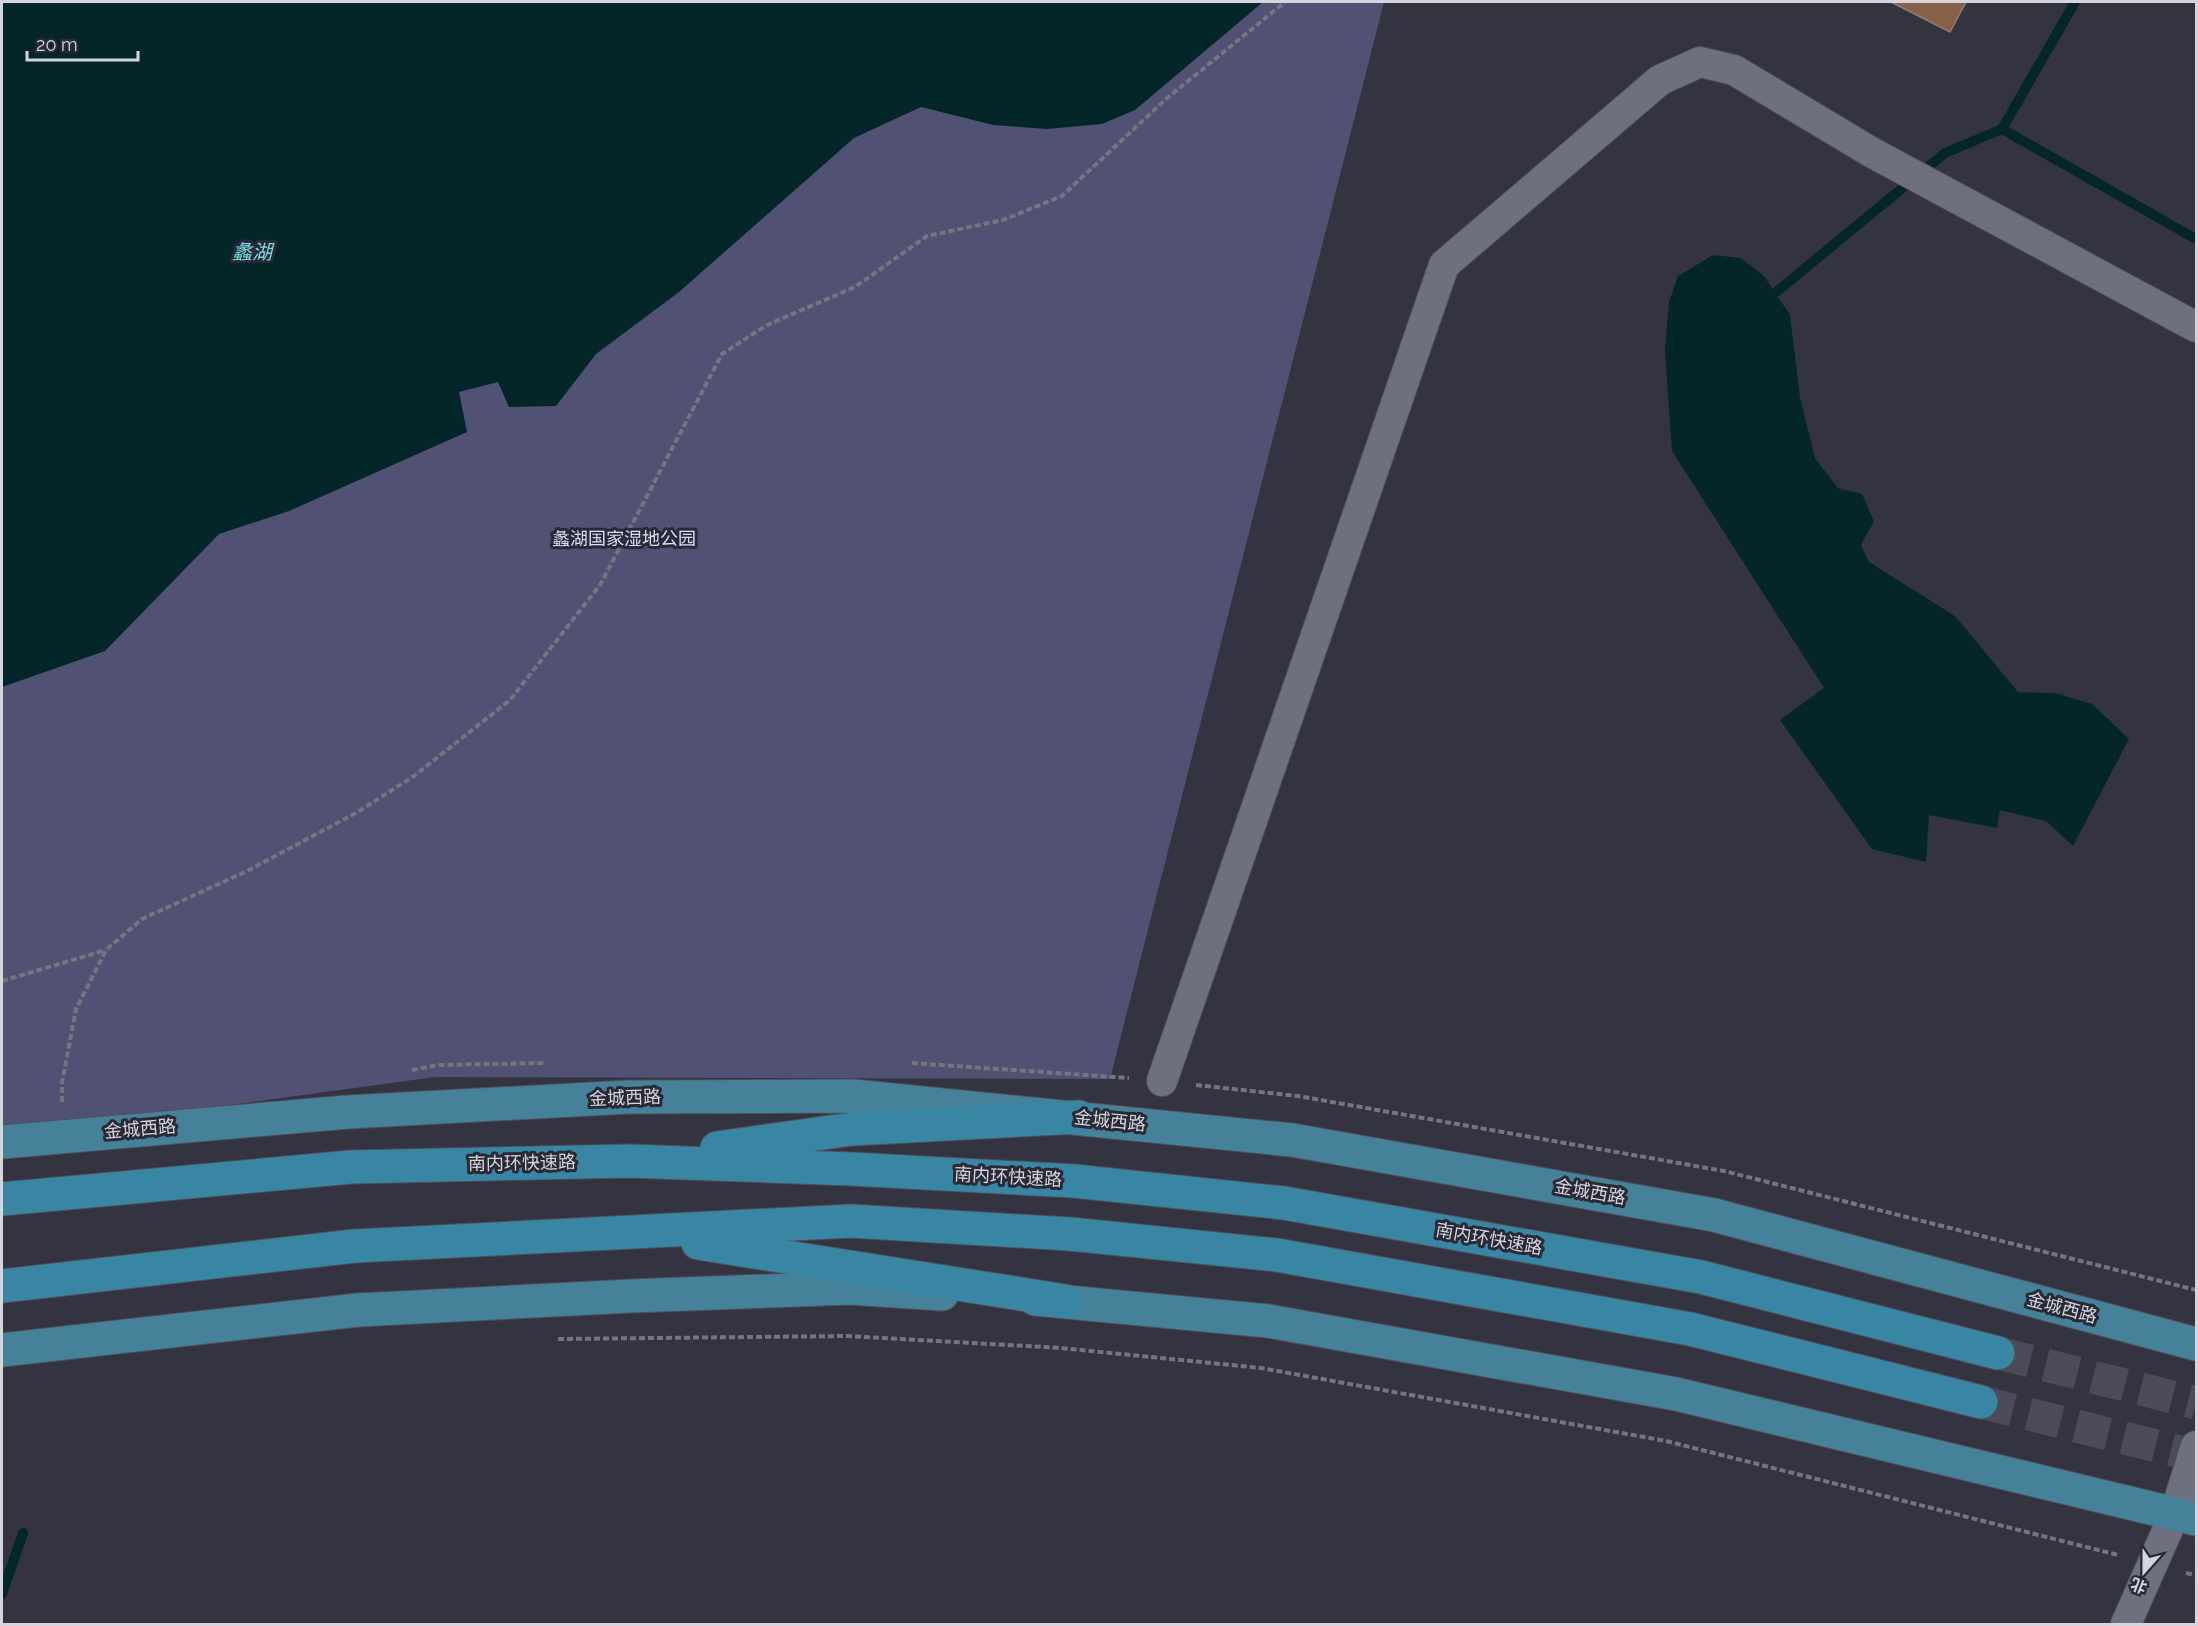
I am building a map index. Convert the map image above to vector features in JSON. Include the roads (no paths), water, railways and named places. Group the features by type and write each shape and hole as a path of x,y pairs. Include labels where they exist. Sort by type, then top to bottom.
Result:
{"highway":[{"path":"629,1161 852,1129 1079,1118"},
{"name":"南内环快速路","path":"2,1199 351,1167 629,1161 852,1169 1074,1181 1284,1203 1701,1277 1998,1353"},
{"path":"2,1286 355,1246 851,1221 1070,1234 1276,1255 1690,1329 1981,1402"},
{"path":"631,1232 1065,1301"}],"main road":[{"name":"金城西路","path":"2,1142 348,1112 628,1097 853,1096 1292,1140 1714,1215 2196,1344"},
{"path":"2,1350 358,1310 631,1296 849,1288 1065,1301 1268,1321 1676,1394 2186,1516"}],"street":[{"path":"1162,1081 1444,265 1660,80 1700,62 1734,70 1871,152 2196,327"},
{"path":"2126,1624 2152,1564 2186,1516 2196,1446"}],"water":[{"name":"蠡湖","path":"2,2 1263,2 1135,110 1102,124 1047,129 993,125 921,107 854,138 679,292 596,354 556,406 509,407 498,382 459,392 467,432 289,511 219,534 105,651 2,687"},
{"path":"1713,255 1741,258 1764,276 1790,315 1800,398 1815,458 1838,488 1862,494 1874,521 1861,545 1869,562 1955,616 2018,692 2055,693 2092,704 2129,739 2073,846 2046,821 2000,810 1997,828 1929,815 1926,862 1872,849 1780,720 1824,688 1672,451 1665,350 1669,302 1678,276"}],"waterway":[{"path":"2075,2 2002,129 2196,239"},
{"path":"1775,293 1945,153 2002,129"},
{"path":"2,1594 23,1533"}],"tunnel":[{"path":"1998,1353 2196,1403"},
{"path":"1981,1402 2196,1456"}],"park label":[{"name":"蠡湖国家湿地公园","path":"624,539"}]}
